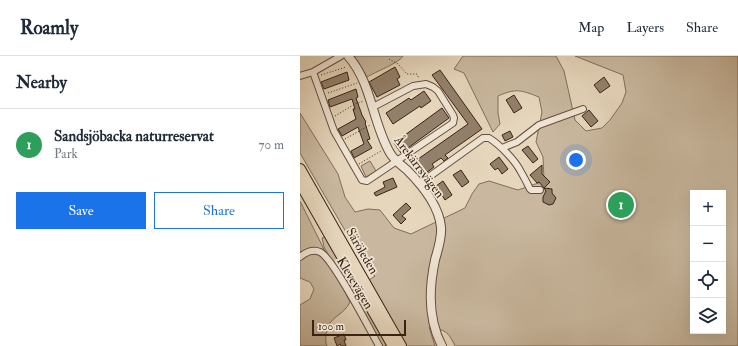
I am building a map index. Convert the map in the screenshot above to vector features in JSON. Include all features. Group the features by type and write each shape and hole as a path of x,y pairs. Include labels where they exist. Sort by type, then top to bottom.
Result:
{"main road":[{"name":"Säröleden","path":"300,169 401,346"},
{"name":"Säröleden","path":"300,183 392,346"}],"street":[{"path":"300,76 314,74 341,56"},
{"name":"Årekärrsvägen","path":"348,56 358,68 373,106 385,144 397,162 419,184 433,204 441,226 441,236 433,271 431,293 433,318 442,346"},
{"path":"314,74 329,120 362,180 367,181 397,162 453,124 454,121 453,115 438,91 429,85 420,84 413,86 373,106"},
{"path":"502,148 517,142 539,125 583,109"},
{"path":"419,184 483,138 489,138 502,148 521,171 530,189 540,190"},
{"name":"Klevevägen","path":"300,256 312,251 319,252 325,256 335,269 379,346"}],"path":[{"path":"389,59 398,64 407,74 416,74 420,84"},
{"path":"314,74 354,63"},
{"path":"321,95 363,81"},
{"path":"329,120 355,104 366,101"},
{"path":"340,142 373,124"},
{"path":"354,167 383,150"}],"shaded area":[{"path":"354,56 403,56 401,59 367,77"},
{"path":"463,56 556,56 564,71 575,120 586,131 602,128 610,120 622,103 626,92 623,75 575,56 738,56 738,346 455,346 448,334 439,329 429,327 435,346 406,346 369,280 375,276 368,270 300,153 300,113 338,174 345,197 355,212 368,209 380,210 394,228 411,234 465,208 479,184 489,181 518,190 544,181 543,157 536,142 542,112 539,97 518,91 509,92 498,96 498,113 500,124 493,132 464,73 454,69"},
{"path":"370,161 376,171 366,177 361,166"},
{"path":"300,201 350,302 344,311 329,324 326,334 327,346 300,346 300,305 310,299 314,289 310,282 300,278"},
{"path":"326,236 389,346 381,346 324,247 322,238"}],"building":[{"path":"395,67 400,77 397,79 400,85 377,97 369,82"},
{"path":"440,70 482,129 445,155 448,158 444,161 441,158 432,164 434,167 422,176 411,164 468,124 432,75"},
{"path":"347,72 349,80 324,89 321,82"},
{"path":"604,77 610,86 600,93 594,85"},
{"path":"356,89 358,97 356,98 366,122 365,123 370,139 367,140 372,148 354,158 351,151 364,144 358,127 342,136 338,129 356,119 352,99 330,107 328,100"},
{"path":"424,91 431,101 421,108 420,106 393,124 386,113 409,98 411,100"},
{"path":"514,95 522,108 514,113 506,100"},
{"path":"442,108 449,118 401,153 394,143"},
{"path":"589,110 598,121 591,127 582,116"},
{"path":"510,131 513,137 505,141 502,135"},
{"path":"528,146 538,159 533,163 522,150"},
{"path":"499,157 508,169 502,174 498,168 495,170 490,164"},
{"path":"542,165 542,174 550,182 544,188 530,175"},
{"path":"461,170 469,182 462,187 453,175"},
{"path":"393,178 397,187 376,196 374,193 385,187 383,182"},
{"path":"443,181 452,195 445,200 436,186"},
{"path":"544,188 552,189 552,193 556,198 553,204 549,205 543,202 543,197 546,191"},
{"path":"406,203 411,208 402,216 406,219 401,224 393,215"},
{"path":"344,334 346,346 341,346 340,344 337,346 334,338"}],"place":[{"name":"Sandsjöbacka naturreservat","path":"621,205"}]}
